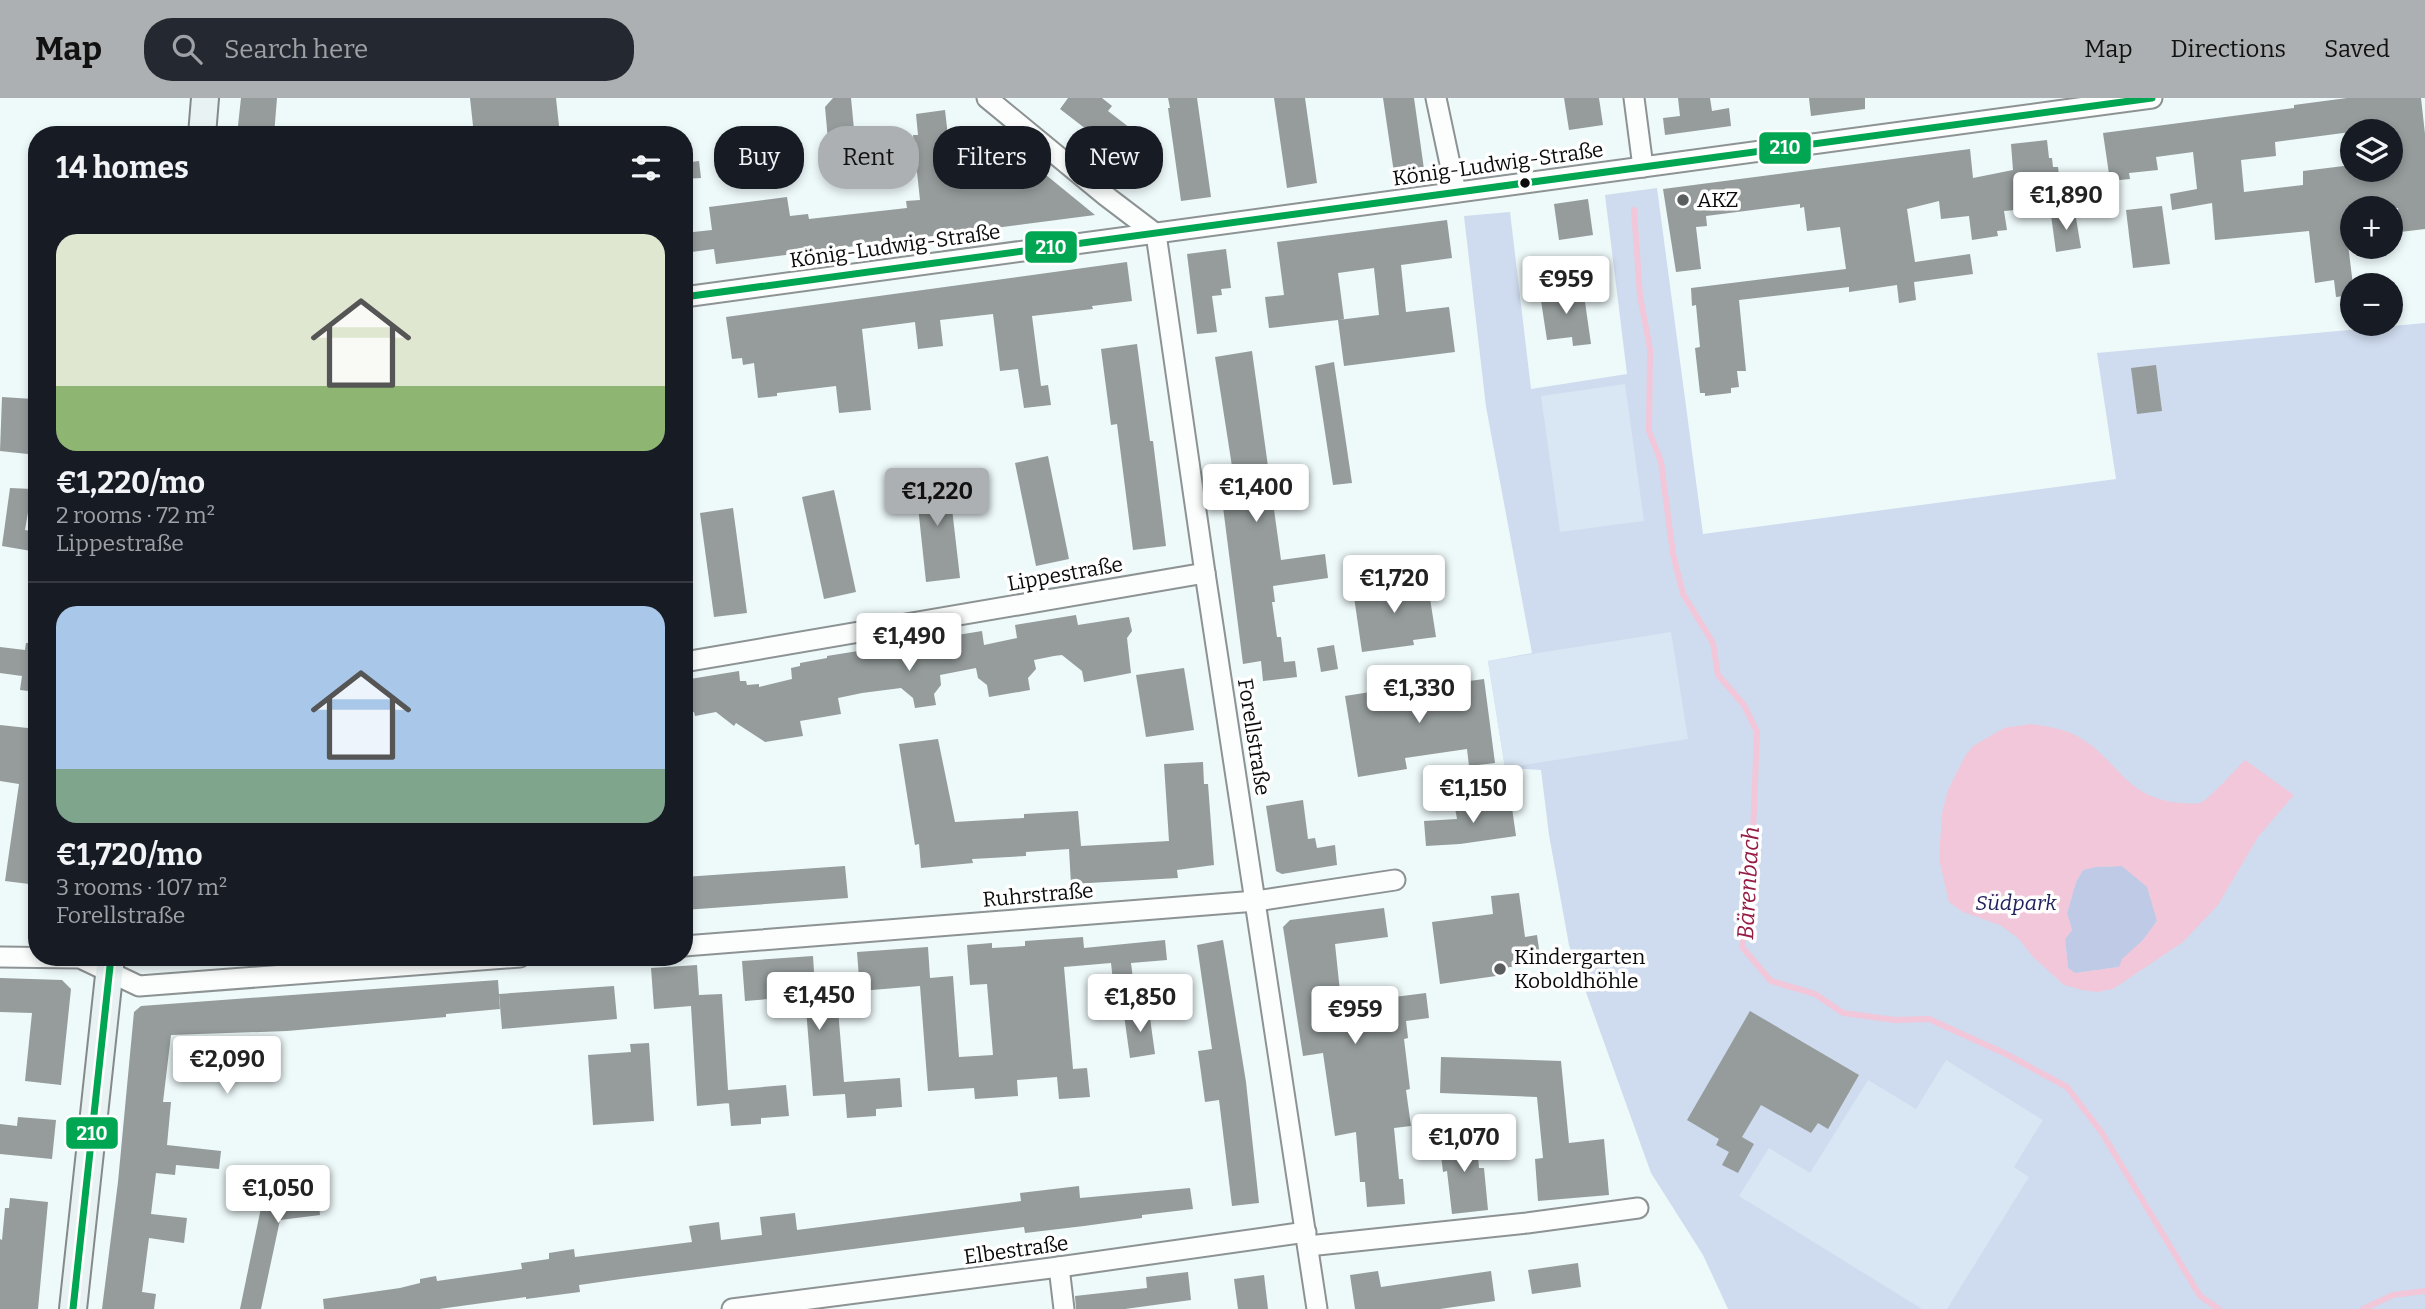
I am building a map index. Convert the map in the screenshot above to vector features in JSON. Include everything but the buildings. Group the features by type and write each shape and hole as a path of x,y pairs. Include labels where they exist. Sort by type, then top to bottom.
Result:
{"main road":[{"path":"203,126 205,98"},
{"path":"73,1309 111,966"}],"street":[{"path":"987,98 1156,234"},
{"path":"1436,98 1456,192"},
{"path":"1634,98 1643,167"},
{"name":"König-Ludwig-Straße","path":"693,295 2152,98"},
{"name":"Forellstraße","path":"1156,234 1317,1309"},
{"name":"Lippestraße","path":"693,660 1205,573"},
{"name":"Ruhrstraße","path":"693,945 1256,901 1395,880"},
{"path":"0,957 28,957"},
{"path":"112,966 139,986 402,966"},
{"path":"1307,1239 1527,1223 1638,1208"},
{"name":"Elbestraße","path":"732,1309 789,1306 1059,1267 1307,1239"},
{"path":"1059,1267 1064,1309"}],"green space":[{"name":"Südpark","path":"1657,188 1703,534 2116,479 2097,353 2340,331 2340,336 2403,336 2403,325 2425,323 2425,1309 1728,1309 1703,1255 1651,1173 1569,945 1549,835 1541,770 1505,768 1488,661 1532,653 1486,407 1464,216 1510,212 1531,389 1627,374 1605,195"}],"shaded area":[{"path":"1625,384 1644,521 1560,532 1541,396"},
{"path":"1671,632 1688,739 1505,768 1488,661"},
{"path":"2031,724 2073,734 2101,753 2133,785 2161,800 2194,804 2202,802 2245,760 2294,795 2258,837 2218,905 2183,942 2113,989 2097,992 2082,990 2064,985 2033,957 2018,938 2000,925 1963,912 1949,902 1939,859 1942,813 1948,790 1973,746 2004,728","holes":["2122,866 2147,887 2157,921 2143,940 2122,959 2119,967 2075,973 2068,968 2065,939 2072,930 2067,913 2076,882 2083,870"]},
{"path":"2122,866 2147,886 2157,920 2119,967 2075,973 2068,968 2065,939 2072,930 2067,913 2076,882 2083,870"},
{"path":"1946,1060 2043,1120 2014,1167 2029,1177 1947,1309 1922,1309 1739,1196 1769,1148 1810,1173 1868,1080 1916,1109"}],"waterway":[{"name":"Bärenbach","path":"1634,210 1640,296 1650,349 1649,431 1661,462 1673,554 1683,594 1713,643 1718,675 1744,705 1757,732 1753,833 1742,947 1771,981 1815,994 1843,1013 1895,1020 1929,1019 2006,1054 2067,1087 2102,1133 2200,1296 2219,1309"},
{"name":"Bärenbach","path":"2363,1309 2393,1295 2425,1291"}],"transit line":[{"name":"210","path":"693,296 2152,98"},
{"name":"210","path":"73,1309 110,966"}],"place":[{"name":"AKZ","path":"1683,200"},
{"name":"Kindergarten Koboldhöhle","path":"1500,969"}]}
